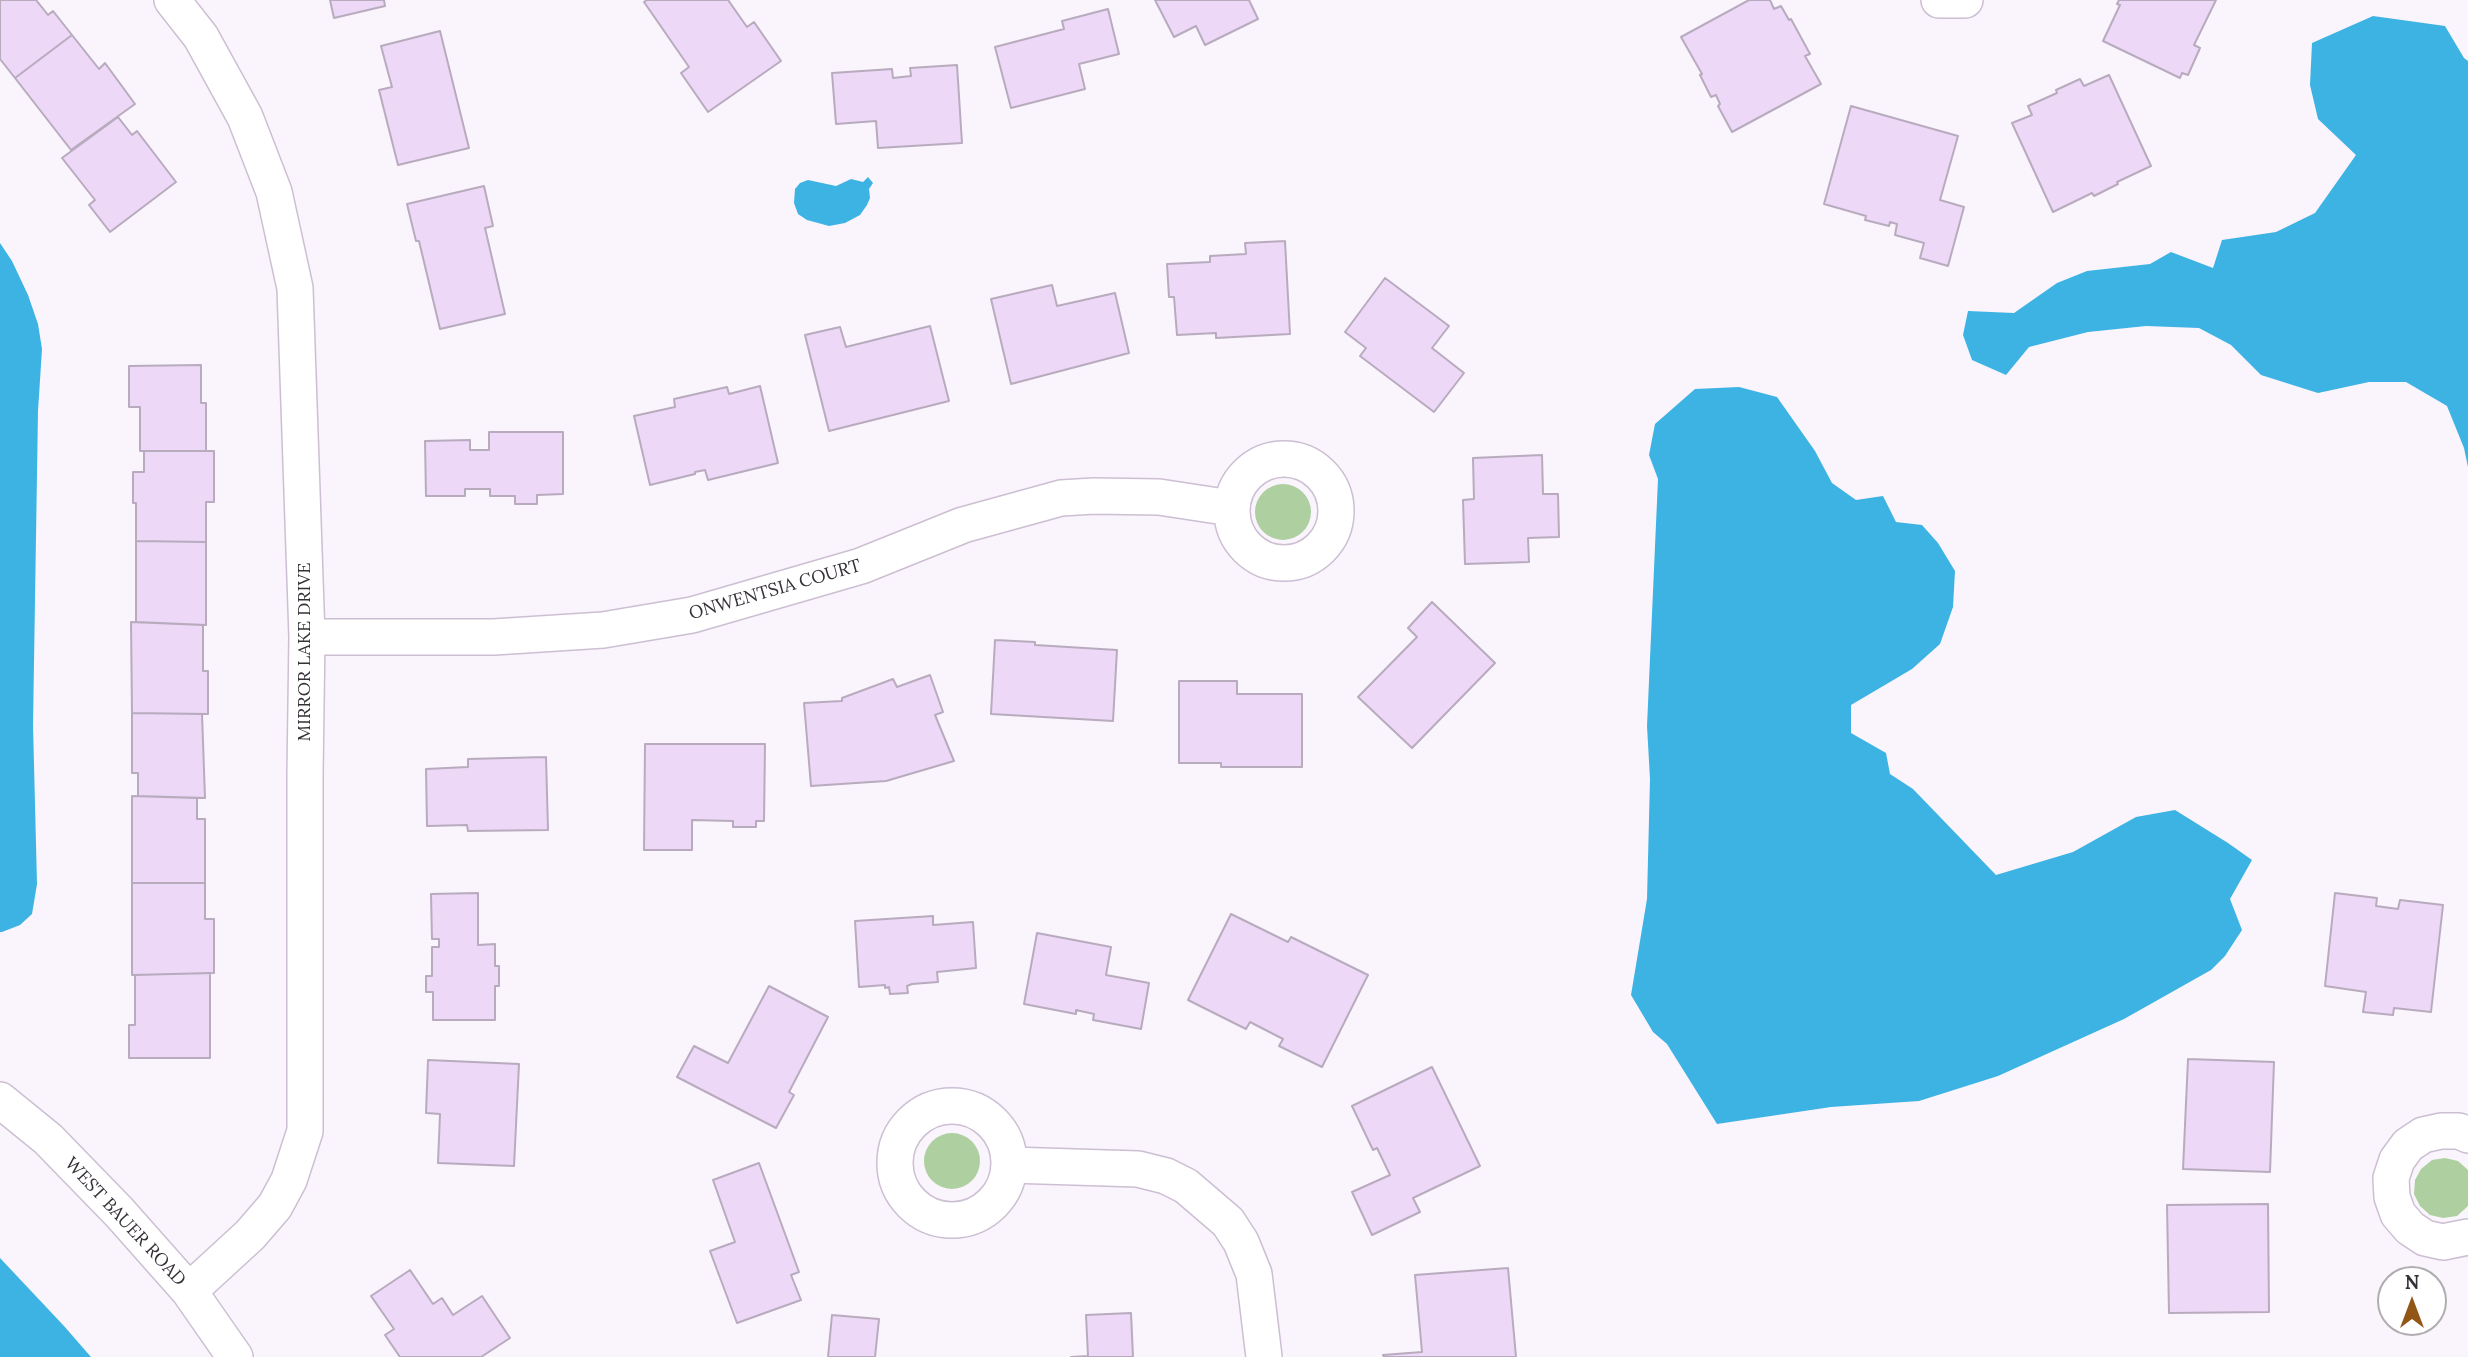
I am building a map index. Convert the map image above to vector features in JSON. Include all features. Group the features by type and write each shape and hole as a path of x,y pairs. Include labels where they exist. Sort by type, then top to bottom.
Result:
{"street":[{"name":"MIRROR LAKE DRIVE","path":"172,0 201,37 245,117 274,192 295,288 307,637 305,1131 289,1181 275,1206 250,1235 189,1291"},
{"path":"1939,0 1965,0"},
{"name":"ONWENTSIA COURT","path":"307,637 494,637 603,630 692,615 861,566 963,525 1061,498 1159,497 1231,508"},
{"name":"WEST BAUER ROAD","path":"0,1100 48,1139 119,1212 189,1291 235,1357"},
{"path":"2468,1135 2459,1131 2423,1135 2408,1145 2397,1160 2391,1178 2392,1197 2398,1214 2410,1228 2425,1238 2443,1242 2468,1237"},
{"path":"1010,1165 1138,1169 1166,1176 1186,1186 1228,1222 1241,1242 1254,1274 1264,1357"}],"green space":[{"path":"1283,484 1294,486 1303,492 1309,501 1309,523 1303,532 1294,538 1283,540 1272,538 1263,532 1257,523 1255,512 1257,501 1263,492 1272,486"},
{"path":"947,1133 957,1133 972,1141 978,1150 978,1172 972,1181 957,1189 947,1189 929,1177 924,1166 924,1156 936,1138"},
{"path":"2445,1158 2458,1161 2468,1170 2468,1206 2457,1216 2443,1218 2430,1215 2420,1206 2414,1194 2415,1180 2421,1169 2432,1160"}],"water":[{"path":"2373,16 2445,26 2468,61 2468,467 2464,448 2447,406 2406,382 2369,382 2318,393 2261,375 2231,345 2199,328 2146,326 2088,332 2029,347 2006,375 1972,360 1963,335 1968,311 2014,313 2057,283 2087,271 2150,264 2171,252 2213,268 2222,240 2276,232 2315,213 2356,155 2318,119 2310,85 2312,43"},
{"path":"868,177 873,183 869,189 870,198 867,205 860,215 845,223 829,226 807,220 798,214 794,203 795,189 800,183 808,180 836,186 851,179 863,182"},
{"path":"0,243 28,295 38,324 42,349 38,411 33,725 37,884 32,914 20,925 2,932 0,932"},
{"path":"1739,387 1777,397 1815,451 1832,483 1856,500 1883,496 1896,522 1922,525 1938,543 1955,571 1953,607 1940,644 1912,669 1851,705 1851,733 1886,753 1890,774 1913,789 1996,875 2073,852 2136,817 2175,810 2228,843 2252,860 2230,899 2242,930 2225,956 2211,970 2124,1019 1998,1076 1919,1101 1831,1107 1717,1124 1667,1044 1653,1032 1631,995 1647,899 1650,779 1647,726 1658,479 1649,455 1655,424 1695,389"},
{"path":"0,1258 64,1326 91,1357 0,1357"}],"building":[{"path":"0,0 36,0 48,15 53,11 72,35 15,78 0,59"},
{"path":"330,0 384,0 385,6 334,18"},
{"path":"728,0 747,27 754,22 781,61 708,112 681,73 689,67 644,2"},
{"path":"1155,0 1249,0 1258,19 1205,45 1196,26 1174,37"},
{"path":"1749,0 1770,0 1774,9 1781,6 1810,54 1805,56 1821,84 1732,132 1718,106 1720,104 1716,95 1711,97 1700,75 1702,74 1681,37"},
{"path":"2119,0 2216,0 2194,45 2200,48 2188,75 2182,73 2180,78 2103,41 2120,5 2117,4"},
{"path":"1108,9 1119,54 1079,64 1085,89 1011,108 995,47 1064,29 1062,21"},
{"path":"440,31 469,148 398,165 379,90 392,87 381,46"},
{"path":"72,35 99,69 105,63 135,104 71,150 15,78"},
{"path":"957,65 962,143 878,148 876,121 836,124 832,73 892,69 893,78 911,76 910,68"},
{"path":"2109,75 2151,166 2094,196 2092,193 2053,212 2012,123 2032,115 2028,106 2057,93 2056,90 2080,79 2084,86"},
{"path":"1851,106 1958,136 1940,200 1964,207 1948,266 1920,258 1924,243 1895,235 1897,224 1890,222 1889,226 1865,220 1866,216 1824,204"},
{"path":"118,117 132,135 137,131 176,182 110,232 89,205 95,200 62,158"},
{"path":"484,186 493,226 485,228 505,314 440,329 419,241 416,241 407,204"},
{"path":"1285,241 1290,334 1216,338 1216,333 1177,335 1174,297 1169,297 1167,264 1210,262 1210,256 1246,254 1245,243"},
{"path":"1385,278 1449,326 1432,348 1464,373 1434,412 1360,356 1366,348 1345,332"},
{"path":"1052,285 1057,306 1115,293 1129,353 1011,384 991,299"},
{"path":"930,326 949,401 829,431 805,335 840,327 846,347"},
{"path":"201,365 201,403 206,403 206,451 140,451 140,407 129,407 129,366"},
{"path":"760,386 778,463 708,480 705,470 650,485 634,416 675,407 674,399 727,387 729,394"},
{"path":"489,432 563,432 563,494 537,495 537,504 515,504 515,496 490,496 490,489 465,489 465,496 426,496 425,441 470,440 470,450 489,450"},
{"path":"144,451 214,451 214,502 206,502 206,542 136,541 133,472 144,472"},
{"path":"1542,455 1543,494 1558,494 1559,537 1528,538 1529,562 1465,564 1463,500 1474,499 1473,458"},
{"path":"136,541 206,542 206,625 136,622"},
{"path":"1432,602 1495,663 1412,748 1358,697 1417,637 1408,628"},
{"path":"131,622 203,625 203,671 208,671 208,714 132,713"},
{"path":"995,640 1117,650 1113,721 991,714"},
{"path":"930,675 943,712 935,715 954,761 886,781 811,786 804,703 842,701 842,698 893,679 897,687"},
{"path":"1179,681 1237,681 1237,694 1302,694 1302,767 1221,767 1221,763 1179,763"},
{"path":"132,713 202,714 205,798 138,796 138,773 132,773"},
{"path":"645,744 765,744 764,821 756,821 756,827 733,827 733,821 692,820 692,850 644,850"},
{"path":"546,757 548,830 468,831 467,825 427,826 426,769 468,767 468,759"},
{"path":"132,796 197,798 197,819 205,819 205,883 132,883"},
{"path":"132,883 205,883 205,919 214,919 214,973 132,975"},
{"path":"478,893 478,945 495,944 495,966 499,966 499,986 495,986 495,1020 433,1020 433,992 426,992 426,976 432,976 432,947 439,947 439,939 432,939 431,894"},
{"path":"2335,893 2377,898 2376,906 2398,909 2400,900 2443,905 2431,1012 2394,1008 2393,1015 2363,1012 2366,992 2325,986"},
{"path":"1231,914 1288,942 1291,937 1368,975 1322,1067 1279,1046 1283,1039 1250,1022 1246,1029 1188,1000"},
{"path":"933,916 933,925 973,922 976,968 937,972 938,982 912,984 907,986 908,993 890,994 889,987 885,988 885,985 859,987 855,921"},
{"path":"1037,933 1111,947 1106,975 1149,983 1141,1029 1093,1020 1094,1014 1076,1010 1076,1014 1024,1004"},
{"path":"210,973 210,1058 129,1058 129,1025 135,1025 135,975"},
{"path":"769,986 828,1017 789,1092 794,1095 776,1128 677,1077 694,1046 728,1063"},
{"path":"2188,1059 2274,1062 2270,1172 2183,1169"},
{"path":"428,1060 519,1064 514,1166 438,1163 440,1114 426,1113"},
{"path":"1432,1067 1480,1166 1413,1198 1420,1212 1372,1235 1352,1192 1390,1175 1377,1148 1373,1150 1352,1106"},
{"path":"759,1163 799,1272 791,1275 801,1300 737,1323 710,1251 735,1242 713,1180"},
{"path":"2268,1204 2269,1312 2169,1313 2167,1205"},
{"path":"1508,1268 1516,1357 1384,1357 1383,1355 1422,1352 1415,1275"},
{"path":"410,1270 433,1304 442,1298 453,1315 482,1296 510,1338 481,1357 400,1357 385,1335 394,1329 371,1296"},
{"path":"1131,1313 1133,1357 1071,1357 1088,1356 1086,1315"},
{"path":"832,1315 879,1319 875,1357 828,1357"}]}
